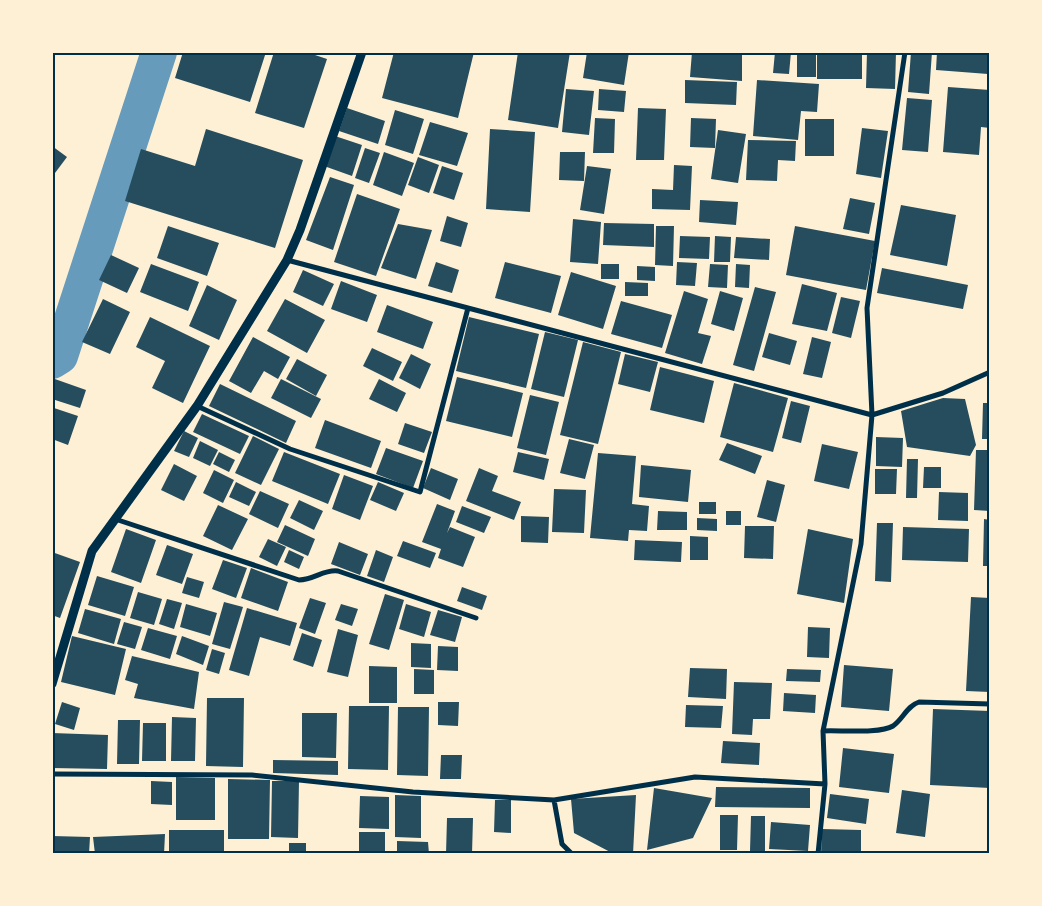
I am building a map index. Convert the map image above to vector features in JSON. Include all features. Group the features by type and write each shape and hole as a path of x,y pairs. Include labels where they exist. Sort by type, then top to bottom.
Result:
{"street":[{"path":"818,854 825,784 823,731 861,544 872,415 866,308 905,52"},
{"path":"52,684 92,551 197,406 287,260 300,230 360,54"},
{"path":"287,260 872,415 944,392 990,372"},
{"path":"197,406 290,450 413,492 420,492 468,308"},
{"path":"115,519 299,580 312,579 330,570 338,571 476,618"},
{"path":"823,731 892,727 913,704 918,702 990,704"},
{"path":"52,774 252,775 413,792 554,800 695,777 825,784"},
{"path":"554,800 562,844 572,854"}],"building":[{"path":"183,52 266,52 250,102 175,78"},
{"path":"274,52 306,52 327,59 304,128 255,113"},
{"path":"394,52 474,52 458,118 382,98"},
{"path":"518,52 570,52 558,128 508,120"},
{"path":"587,52 629,52 624,85 583,78"},
{"path":"692,52 742,52 742,81 690,77"},
{"path":"775,52 791,52 789,74 773,73"},
{"path":"817,52 862,52 862,79 817,79"},
{"path":"867,52 896,52 895,89 866,88"},
{"path":"911,52 932,52 929,94 908,92"},
{"path":"937,52 989,52 988,74 936,70"},
{"path":"797,53 816,53 816,77 797,77"},
{"path":"685,80 737,82 736,105 685,103"},
{"path":"757,80 819,84 817,112 801,111 798,140 753,136"},
{"path":"948,87 990,90 990,128 981,127 979,155 943,152"},
{"path":"566,89 594,91 589,135 562,132"},
{"path":"599,89 626,91 624,112 598,110"},
{"path":"907,98 932,100 928,152 902,150"},
{"path":"347,108 385,121 378,144 339,131"},
{"path":"638,108 666,109 664,160 636,160"},
{"path":"395,110 424,119 413,154 385,145"},
{"path":"595,118 615,119 614,153 593,153"},
{"path":"691,118 716,119 715,148 690,147"},
{"path":"805,119 834,119 834,156 805,156"},
{"path":"430,122 468,133 457,166 419,155"},
{"path":"862,128 888,131 881,178 856,174"},
{"path":"206,129 303,160 275,248 125,201 141,149 195,166"},
{"path":"490,129 535,132 530,212 486,209"},
{"path":"718,130 746,134 738,183 711,179"},
{"path":"335,136 362,145 352,176 324,166"},
{"path":"748,140 796,141 795,161 778,160 777,181 746,180"},
{"path":"52,146 67,157 52,177"},
{"path":"365,148 380,153 369,183 355,178"},
{"path":"384,152 414,163 402,196 373,185"},
{"path":"560,152 585,152 584,181 559,180"},
{"path":"418,157 439,165 429,193 408,185"},
{"path":"674,165 692,166 690,210 652,209 652,189 673,190"},
{"path":"442,166 463,173 454,200 433,193"},
{"path":"587,166 611,169 604,214 580,210"},
{"path":"330,177 354,185 333,250 306,240"},
{"path":"357,194 400,209 376,276 334,262"},
{"path":"850,198 875,203 869,234 843,229"},
{"path":"700,200 738,202 736,225 699,222"},
{"path":"901,205 956,215 947,266 890,255"},
{"path":"447,216 468,223 461,247 440,241"},
{"path":"573,219 601,222 598,264 570,262"},
{"path":"604,223 654,224 654,247 603,245"},
{"path":"398,224 432,230 416,279 381,268"},
{"path":"168,226 219,243 207,276 157,258"},
{"path":"656,226 674,226 673,266 655,265"},
{"path":"795,226 875,241 866,290 786,275"},
{"path":"680,236 710,237 709,259 679,258"},
{"path":"715,236 731,237 730,262 714,262"},
{"path":"736,237 770,239 769,260 734,258"},
{"path":"111,255 139,268 127,293 99,280"},
{"path":"436,262 459,270 452,293 428,286"},
{"path":"505,262 561,276 551,313 495,298"},
{"path":"677,262 697,263 695,286 676,285"},
{"path":"151,264 199,282 188,311 140,292"},
{"path":"601,264 619,264 619,279 601,279"},
{"path":"710,264 728,265 727,288 708,287"},
{"path":"736,264 750,265 749,288 735,287"},
{"path":"637,266 655,267 655,281 637,280"},
{"path":"882,268 968,285 963,309 877,293"},
{"path":"303,270 334,284 323,306 293,292"},
{"path":"571,272 616,286 603,329 558,315"},
{"path":"341,281 377,295 367,322 331,309"},
{"path":"625,282 648,283 648,296 625,296"},
{"path":"802,284 837,293 827,331 792,324"},
{"path":"207,285 237,300 219,340 189,326"},
{"path":"755,287 776,292 754,371 733,365"},
{"path":"684,291 708,299 698,333 711,336 702,364 665,353"},
{"path":"720,291 743,298 734,331 711,324"},
{"path":"841,297 860,301 851,338 832,333"},
{"path":"103,299 130,312 110,354 82,342"},
{"path":"285,299 325,320 307,353 267,331"},
{"path":"621,301 672,315 662,348 611,334"},
{"path":"387,305 433,322 423,349 377,332"},
{"path":"150,317 210,346 183,403 152,388 165,361 136,347"},
{"path":"469,317 539,334 526,388 456,371"},
{"path":"545,332 578,340 564,397 531,389"},
{"path":"769,333 797,341 790,365 762,357"},
{"path":"253,337 290,357 278,379 264,371 251,393 229,381"},
{"path":"812,337 831,342 822,378 803,374"},
{"path":"583,342 621,352 598,444 560,435"},
{"path":"372,348 402,362 393,381 363,366"},
{"path":"411,354 431,364 420,389 399,378"},
{"path":"625,354 658,362 650,392 618,384"},
{"path":"297,359 327,375 316,396 286,379"},
{"path":"660,367 714,381 704,423 650,410"},
{"path":"457,377 523,393 512,437 446,421"},
{"path":"52,378 86,390 80,408 52,399"},
{"path":"281,379 321,399 311,418 271,398"},
{"path":"379,379 406,393 397,412 369,399"},
{"path":"734,383 788,398 773,452 720,437"},
{"path":"220,384 296,421 286,443 209,406"},
{"path":"530,395 559,402 546,455 517,448"},
{"path":"943,398 965,399 976,445 970,456 907,447 901,411"},
{"path":"791,401 810,406 801,443 782,438"},
{"path":"983,403 990,403 990,439 982,439"},
{"path":"54,408 78,416 68,445 52,439"},
{"path":"202,414 249,436 240,454 193,432"},
{"path":"325,420 381,441 371,468 315,448"},
{"path":"405,423 432,432 424,453 398,444"},
{"path":"184,431 198,438 189,457 174,451"},
{"path":"253,436 279,449 261,485 235,473"},
{"path":"876,437 903,438 902,467 876,466"},
{"path":"569,439 594,445 585,479 560,473"},
{"path":"200,441 218,450 210,466 193,458"},
{"path":"727,443 762,456 755,474 719,460"},
{"path":"822,444 858,452 849,489 814,481"},
{"path":"386,448 423,461 413,488 376,474"},
{"path":"976,450 990,450 990,511 974,510"},
{"path":"219,452 235,460 229,472 213,464"},
{"path":"284,452 340,474 328,504 272,481"},
{"path":"518,452 549,459 544,480 513,472"},
{"path":"598,453 636,456 632,504 649,506 647,531 629,530 628,541 590,538"},
{"path":"907,459 918,459 917,498 906,498"},
{"path":"174,464 197,476 184,501 161,490"},
{"path":"641,465 691,470 688,502 639,497"},
{"path":"924,467 941,467 941,488 923,488"},
{"path":"431,468 458,479 450,500 423,488"},
{"path":"479,468 498,476 492,491 521,502 514,520 466,501"},
{"path":"875,469 897,469 896,494 875,494"},
{"path":"214,470 234,480 223,503 203,493"},
{"path":"344,475 373,486 360,520 332,509"},
{"path":"767,480 785,485 776,522 757,517"},
{"path":"236,482 256,492 249,506 229,497"},
{"path":"378,482 404,493 396,511 370,500"},
{"path":"554,489 586,490 584,533 552,532"},
{"path":"260,491 289,504 278,528 249,514"},
{"path":"939,492 968,493 968,521 938,520"},
{"path":"299,500 323,511 314,530 290,518"},
{"path":"699,502 716,502 716,514 699,514"},
{"path":"437,504 455,511 447,533 450,527 475,537 463,567 438,558 441,549 422,542"},
{"path":"218,505 248,519 232,550 203,536"},
{"path":"462,506 491,517 484,533 456,522"},
{"path":"658,511 687,512 687,530 657,530"},
{"path":"726,511 741,511 741,525 726,525"},
{"path":"521,516 549,517 548,543 521,542"},
{"path":"697,518 717,519 717,531 697,530"},
{"path":"984,519 990,520 990,566 983,566"},
{"path":"877,523 893,523 891,582 875,581"},
{"path":"285,525 315,539 308,556 277,542"},
{"path":"745,526 774,526 773,559 744,558"},
{"path":"903,527 969,529 968,562 902,560"},
{"path":"126,529 156,540 141,583 111,572"},
{"path":"808,529 853,539 844,603 797,594"},
{"path":"690,536 708,537 708,560 690,560"},
{"path":"268,539 286,547 277,566 259,557"},
{"path":"635,540 682,542 681,562 634,560"},
{"path":"403,541 436,553 430,568 397,556"},
{"path":"339,542 368,554 360,575 331,564"},
{"path":"167,545 193,554 182,584 156,575"},
{"path":"289,550 304,557 299,569 284,562"},
{"path":"376,550 393,557 384,582 367,576"},
{"path":"52,552 80,562 60,618 52,615"},
{"path":"223,560 247,568 236,598 212,589"},
{"path":"251,568 288,582 278,611 241,598"},
{"path":"97,576 134,587 125,616 88,605"},
{"path":"187,577 204,582 199,598 182,593"},
{"path":"462,587 487,596 482,610 457,601"},
{"path":"138,592 162,599 154,625 130,618"},
{"path":"385,594 404,600 389,650 369,644"},
{"path":"971,597 990,598 990,692 966,691"},
{"path":"310,598 326,603 315,634 299,628"},
{"path":"167,599 182,603 174,629 159,624"},
{"path":"224,602 243,607 230,649 212,644"},
{"path":"186,604 217,613 210,636 180,627"},
{"path":"341,604 358,609 352,626 335,620"},
{"path":"406,604 431,612 424,637 399,629"},
{"path":"247,608 297,623 290,646 260,637 249,676 229,670"},
{"path":"85,609 121,619 114,644 78,633"},
{"path":"438,610 462,617 455,642 430,635"},
{"path":"124,622 142,627 135,649 117,644"},
{"path":"808,627 830,628 829,658 807,657"},
{"path":"148,628 177,636 170,659 141,650"},
{"path":"338,629 358,635 348,677 327,672"},
{"path":"302,633 322,640 313,667 293,660"},
{"path":"72,636 126,649 115,695 61,682"},
{"path":"182,636 209,646 203,665 176,654"},
{"path":"411,643 431,644 431,668 411,667"},
{"path":"438,646 458,647 458,671 437,670"},
{"path":"212,649 225,653 219,674 206,670"},
{"path":"132,656 199,672 194,709 134,698 138,684 125,680"},
{"path":"844,665 893,669 889,711 841,707"},
{"path":"369,666 397,667 397,703 369,703"},
{"path":"690,668 727,669 726,699 688,697"},
{"path":"414,669 434,670 434,694 414,694"},
{"path":"787,669 821,670 820,682 786,681"},
{"path":"734,682 772,683 770,719 753,719 752,735 732,734"},
{"path":"784,693 816,695 815,713 783,711"},
{"path":"207,698 244,698 243,767 206,766"},
{"path":"62,702 80,708 74,730 55,724"},
{"path":"438,702 459,702 458,726 438,725"},
{"path":"686,705 723,706 721,728 685,727"},
{"path":"349,706 389,706 388,770 348,769"},
{"path":"398,707 429,707 428,776 397,775"},
{"path":"933,709 990,711 990,788 930,785"},
{"path":"302,713 337,713 336,758 302,757"},
{"path":"172,717 196,718 195,761 171,761"},
{"path":"118,720 140,720 139,764 117,764"},
{"path":"143,723 166,723 166,761 142,761"},
{"path":"52,733 108,735 107,769 52,768"},
{"path":"723,741 760,743 759,765 721,763"},
{"path":"843,748 894,754 889,793 839,787"},
{"path":"441,755 462,755 461,779 440,779"},
{"path":"273,760 338,761 338,775 273,773"},
{"path":"176,777 215,778 215,820 176,820"},
{"path":"228,779 270,780 269,839 228,839"},
{"path":"151,781 172,782 172,805 151,804"},
{"path":"272,781 299,781 298,838 271,837"},
{"path":"716,787 810,788 810,808 715,807"},
{"path":"654,788 712,798 693,838 647,850"},
{"path":"902,790 930,794 925,837 896,833"},
{"path":"830,794 869,799 866,824 827,818"},
{"path":"395,795 421,796 421,838 395,837"},
{"path":"636,795 633,854 614,854 574,833 571,799"},
{"path":"360,796 389,797 389,829 359,828"},
{"path":"495,800 511,800 511,833 494,832"},
{"path":"720,815 738,815 737,850 720,850"},
{"path":"751,816 765,816 765,851 750,851"},
{"path":"447,818 473,818 472,854 446,854"},
{"path":"771,822 810,825 808,851 769,849"},
{"path":"822,829 861,830 861,854 821,854"},
{"path":"169,830 224,830 224,854 169,854"},
{"path":"359,832 385,832 385,854 359,854"},
{"path":"165,834 164,854 95,854 93,837"},
{"path":"52,836 90,837 89,854 52,854"},
{"path":"397,841 428,842 429,854 397,854"},
{"path":"289,843 306,843 306,854 289,854"},
{"path":"892,851 939,851 939,854 892,854"}],"waterway":[{"path":"52,361 60,356 159,52"}]}
